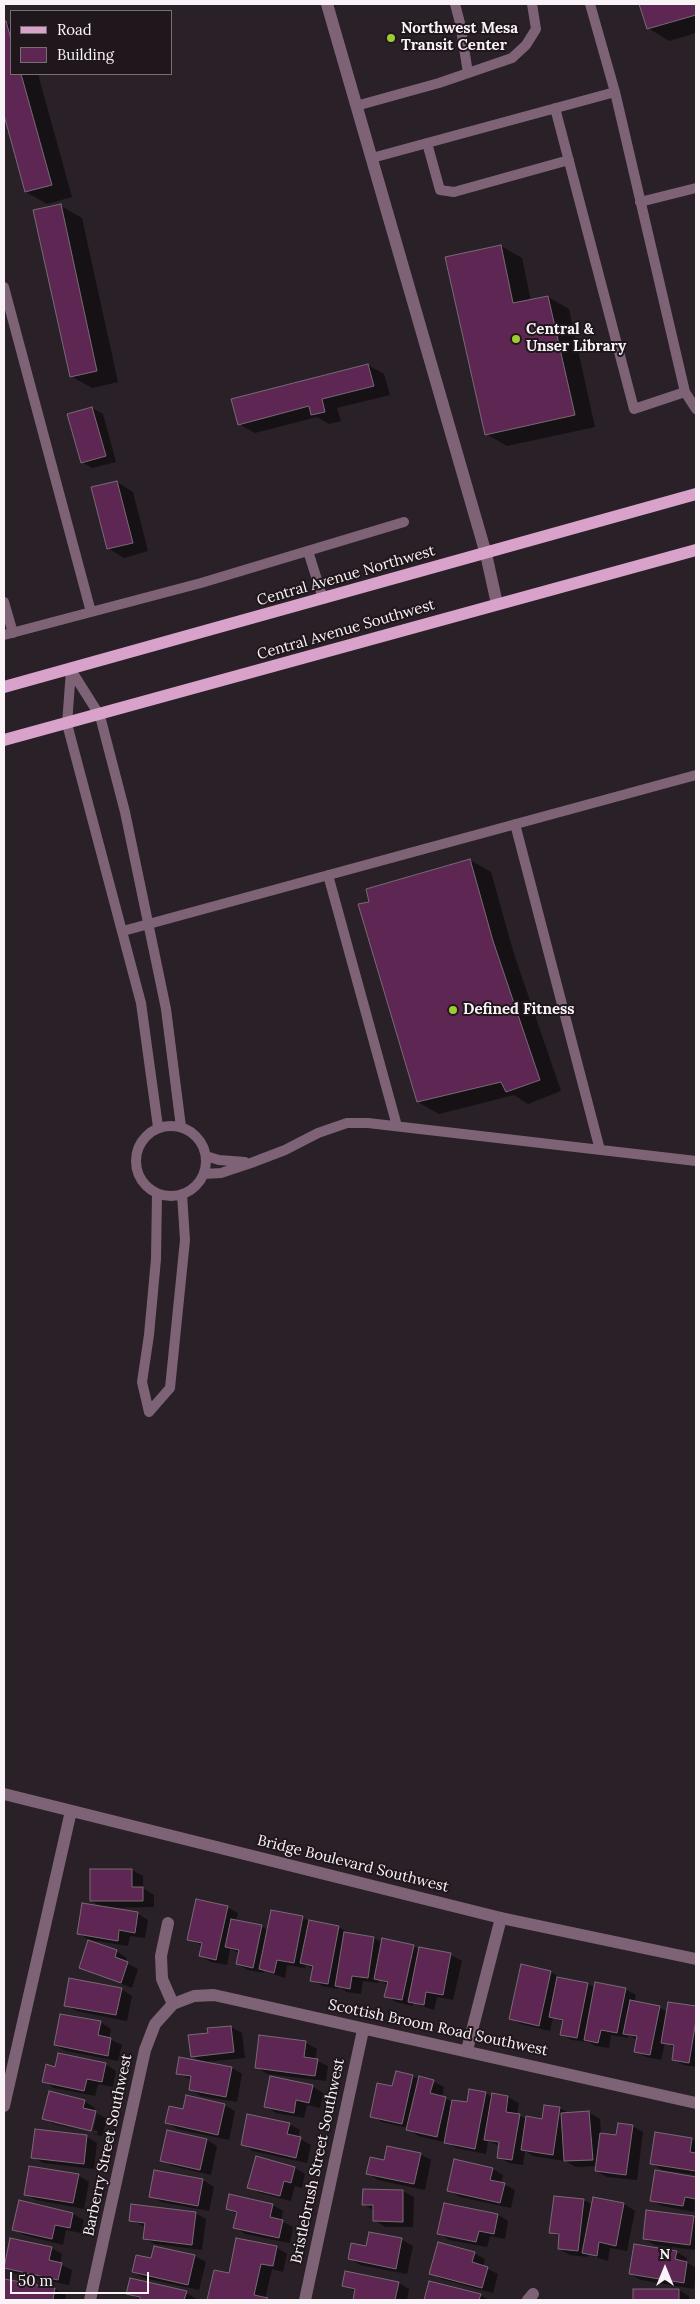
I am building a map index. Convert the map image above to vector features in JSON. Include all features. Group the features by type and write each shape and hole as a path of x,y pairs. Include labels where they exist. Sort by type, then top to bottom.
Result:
{"main road":[{"name":"Central Avenue Northwest","path":"4,687 71,670 696,494"},
{"name":"Central Avenue Southwest","path":"4,740 100,716 696,550"}],"street":[{"path":"327,4 486,554 498,604"},
{"name":"Bridge Boulevard Southwest","path":"4,1794 501,1918 696,1959"},
{"path":"4,2106 71,1811"},
{"path":"467,2050 501,1918"},
{"path":"168,1923 161,1956 162,1979 173,2004"},
{"name":"Scottish Broom Road Southwest","path":"173,2004 194,1996 214,1995 363,2030 467,2050 696,2102"},
{"name":"Barberry Street Southwest","path":"90,2300 145,2050 155,2024 173,2004"},
{"name":"Bristlebrush Street Southwest","path":"305,2300 363,2030"}],"lane":[{"path":"455,4 468,73"},
{"path":"356,106 512,58 526,45 536,29 532,4"},
{"path":"590,4 615,92 685,392 696,409"},
{"path":"372,158 615,92"},
{"path":"555,108 634,409 685,392"},
{"path":"427,143 440,190 454,192 569,160"},
{"path":"640,202 696,188"},
{"path":"4,287 91,612"},
{"path":"4,602 9,634 308,551 404,522"},
{"path":"308,551 323,599"},
{"path":"71,670 100,716 125,812 166,1009 181,1127"},
{"path":"71,670 67,724 141,1003 158,1127"},
{"path":"123,931 696,775"},
{"path":"515,824 600,1150"},
{"path":"328,875 397,1126"},
{"path":"204,1174 221,1173 251,1163 286,1150 318,1133 346,1123 397,1126 696,1160"},
{"path":"170,1125 181,1127 198,1138 206,1156 204,1174 198,1183 182,1194 173,1196 157,1193 147,1187 139,1177 136,1166 136,1154 140,1142 158,1127 170,1125"},
{"path":"206,1156 219,1160 251,1163"},
{"path":"157,1193 156,1259 149,1335 142,1382 148,1412 170,1388 185,1240 182,1194"}],"building":[{"path":"639,4 696,4 696,15 647,29"},
{"path":"4,21 6,21 10,35 10,75 21,75 52,185 25,192 4,115"},
{"path":"61,204 97,371 70,377 33,210"},
{"path":"501,245 513,303 548,296 575,415 485,435 445,257"},
{"path":"368,364 374,386 322,399 325,412 311,415 309,406 238,425 231,399"},
{"path":"92,407 106,456 81,463 67,414"},
{"path":"117,481 133,543 107,549 91,487"},
{"name":"Defined Fitness","path":"470,859 493,941 540,1080 506,1092 501,1082 417,1102 358,904 369,902 366,889"},
{"path":"90,1869 132,1869 132,1887 143,1887 143,1901 90,1901"},
{"path":"196,1899 228,1906 216,1960 199,1956 202,1943 187,1940"},
{"path":"82,1903 138,1912 135,1933 119,1930 118,1941 77,1934"},
{"path":"271,1910 303,1916 294,1963 277,1960 274,1973 259,1969"},
{"path":"231,1919 262,1925 253,1968 236,1964 239,1950 225,1947"},
{"path":"309,1920 339,1926 328,1984 310,1981 313,1966 300,1963"},
{"path":"344,1932 374,1937 368,1978 352,1976 350,1989 335,1986"},
{"path":"382,1938 414,1945 402,2000 384,1997 388,1982 374,1979"},
{"path":"88,1940 117,1950 115,1957 128,1962 121,1983 79,1968"},
{"path":"419,1947 451,1953 443,1995 426,1992 424,2005 408,2002"},
{"path":"521,1964 551,1971 539,2026 509,2019"},
{"path":"557,1977 588,1983 577,2038 560,2035 563,2020 549,2017"},
{"path":"69,1978 122,1988 116,2015 64,2006"},
{"path":"595,1982 626,1988 617,2033 601,2030 598,2043 584,2040"},
{"path":"630,2000 660,2006 650,2055 634,2052 637,2036 623,2034"},
{"path":"668,2002 696,2006 696,2020 689,2063 672,2060 674,2045 661,2043"},
{"path":"60,2014 101,2021 98,2035 111,2038 108,2056 54,2045"},
{"path":"231,2026 234,2052 191,2057 188,2035 208,2033 207,2028"},
{"path":"259,2035 306,2041 304,2057 318,2059 315,2076 255,2068"},
{"path":"58,2053 106,2063 102,2082 87,2079 84,2091 42,2082 46,2064 55,2067"},
{"path":"179,2057 232,2067 226,2097 189,2090 191,2076 176,2074"},
{"path":"396,2071 413,2075 402,2124 370,2117 377,2083 392,2086"},
{"path":"270,2076 313,2085 309,2103 296,2100 294,2113 264,2107"},
{"path":"419,2076 434,2080 430,2093 446,2097 437,2137 406,2130"},
{"path":"469,2089 486,2092 475,2149 444,2143 452,2100 467,2102"},
{"path":"49,2091 85,2100 83,2108 96,2111 91,2131 42,2119"},
{"path":"492,2093 508,2096 506,2112 520,2114 512,2160 497,2158 499,2142 484,2140"},
{"path":"186,2095 225,2104 218,2135 165,2123 169,2106 183,2109"},
{"path":"544,2105 560,2107 553,2155 521,2150 526,2116 542,2119"},
{"path":"589,2111 593,2160 564,2161 561,2113"},
{"path":"247,2114 290,2123 287,2134 301,2137 296,2158 241,2145"},
{"path":"618,2123 633,2125 626,2175 595,2171 600,2133 616,2135"},
{"path":"35,2129 87,2135 84,2164 31,2158"},
{"path":"167,2130 207,2139 200,2170 160,2161"},
{"path":"655,2132 692,2138 690,2152 696,2153 696,2171 650,2164"},
{"path":"387,2146 421,2153 414,2184 366,2174 370,2157 384,2160"},
{"path":"256,2156 295,2167 291,2183 284,2181 280,2196 247,2188"},
{"path":"454,2159 493,2168 490,2180 505,2183 500,2203 447,2191"},
{"path":"29,2166 79,2174 73,2203 24,2195"},
{"path":"154,2170 203,2179 198,2206 149,2197"},
{"path":"655,2170 696,2177 696,2199 685,2197 683,2206 650,2201"},
{"path":"363,2189 403,2190 403,2222 373,2221 373,2205 362,2205"},
{"path":"229,2194 273,2204 270,2217 283,2220 279,2238 233,2228 237,2212 226,2209"},
{"path":"554,2196 584,2199 578,2251 558,2249 559,2234 549,2233"},
{"path":"593,2197 624,2203 616,2246 599,2242 597,2256 582,2253"},
{"path":"19,2200 73,2213 70,2228 55,2225 52,2239 12,2230"},
{"path":"444,2203 498,2214 494,2234 479,2231 476,2242 437,2234"},
{"path":"131,2204 196,2212 192,2245 143,2239 145,2223 129,2221"},
{"path":"646,2210 694,2216 690,2245 643,2239"},
{"path":"369,2232 402,2238 396,2269 348,2259 351,2243 366,2246"},
{"path":"10,2238 52,2247 49,2260 62,2263 58,2280 4,2268"},
{"path":"236,2238 277,2246 273,2266 261,2264 254,2295 268,2298 267,2300 207,2300 214,2270 229,2273"},
{"path":"438,2242 475,2252 472,2262 488,2267 482,2288 429,2274"},
{"path":"634,2244 677,2251 675,2259 687,2262 684,2283 629,2274"},
{"path":"154,2246 195,2255 188,2285 132,2272 136,2255 151,2258"},
{"path":"345,2271 399,2282 395,2300 353,2300 355,2289 342,2286"},
{"path":"130,2278 187,2291 184,2300 140,2300 140,2297 126,2294"},
{"path":"4,2279 55,2288 53,2300 4,2300"},
{"path":"429,2281 481,2294 479,2300 424,2300"},
{"path":"633,2289 679,2289 679,2300 633,2300"}],"place":[{"name":"Northwest Mesa Transit Center","path":"391,38"},
{"name":"Central & Unser Library","path":"516,339"},
{"name":"Defined Fitness","path":"453,1010"}]}
